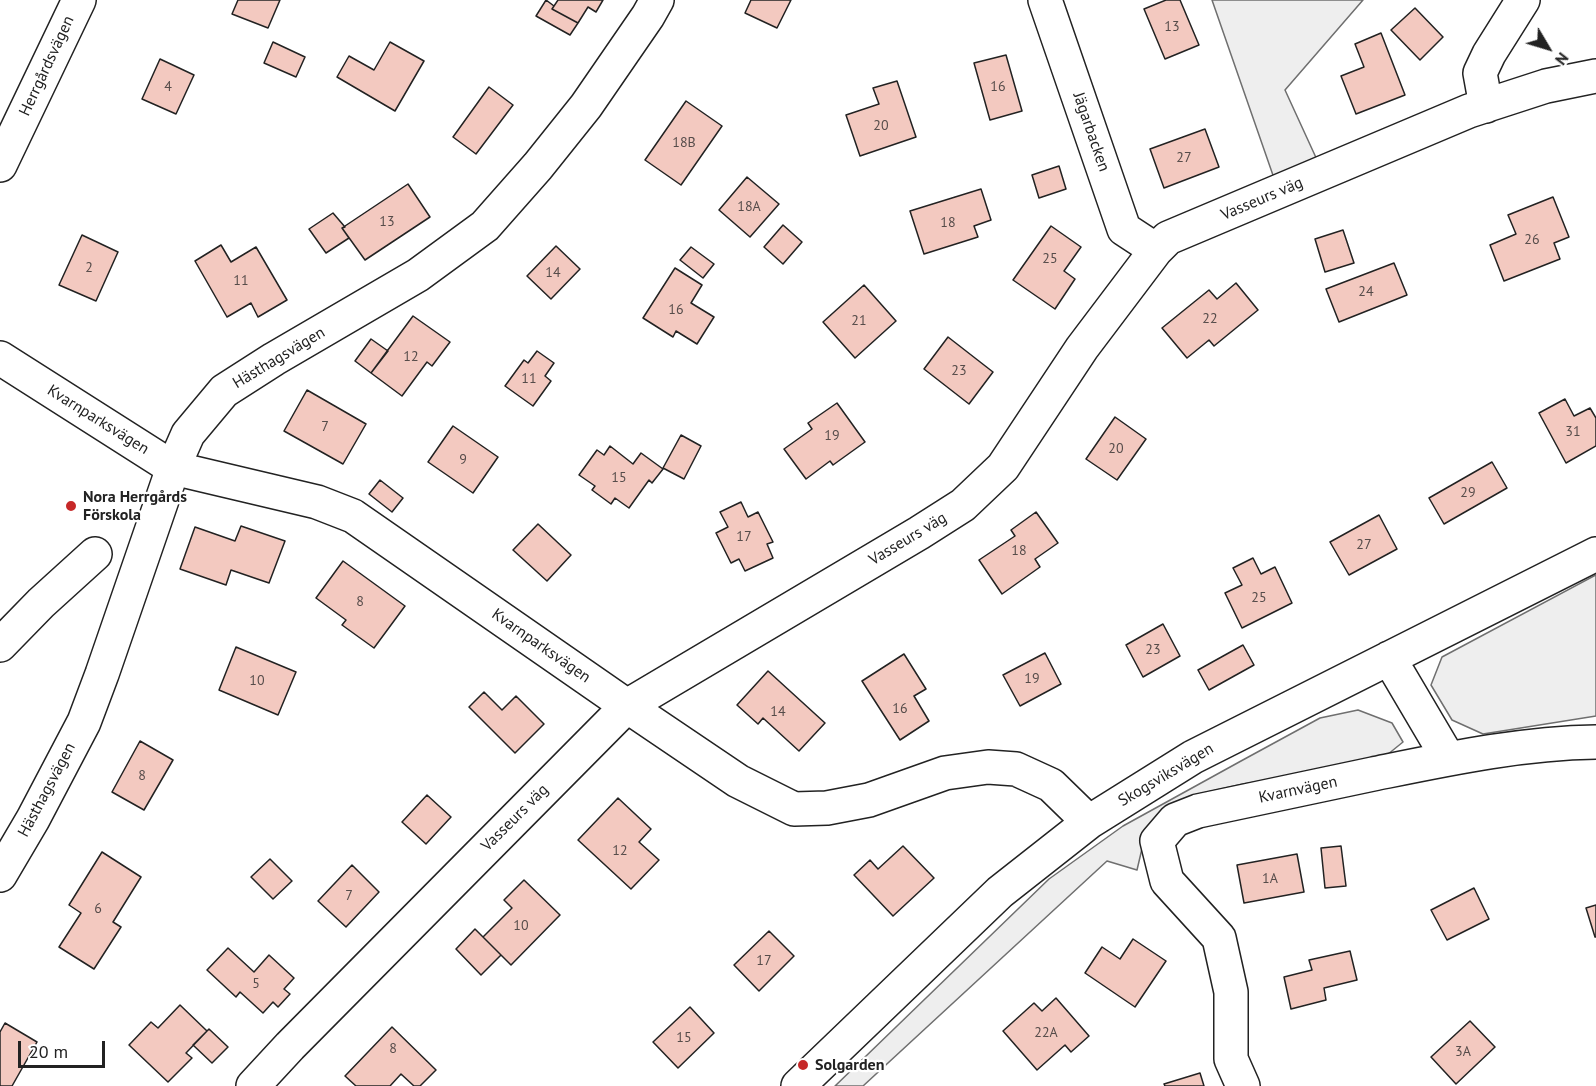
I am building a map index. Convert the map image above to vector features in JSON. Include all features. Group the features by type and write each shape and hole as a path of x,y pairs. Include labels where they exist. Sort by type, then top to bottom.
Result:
{"street":[{"name":"Herrgårdsvägen","path":"0,165 79,0"},
{"name":"Hästhagsvägen","path":"0,875 33,819 84,722 173,468 188,434 224,391 274,359 418,275 485,226 538,166 586,106 657,0"},
{"name":"Jägarbacken","path":"1045,0 1124,229 1156,250"},
{"path":"1486,105 1480,73 1489,54 1523,0"},
{"name":"Vasseurs väg","path":"253,1086 627,706 963,505 1003,466 1082,348 1156,250 1168,238 1469,111 1546,86 1596,76"},
{"name":"Kvarnparksvägen","path":"0,358 173,468 317,502 353,516 738,781 794,809 827,808 869,800 945,773 988,767 1016,769 1051,785 1089,822"},
{"path":"0,645 41,603 95,554"},
{"name":"Skogsviksvägen","path":"798,1086 1000,892 1089,822 1193,757 1596,554"},
{"path":"1389,658 1448,758"},
{"name":"Kvarnvägen","path":"1243,1086 1231,1059 1231,992 1218,938 1167,881 1157,840 1175,820 1198,811 1448,758 1493,751 1596,742"}],"shaded area":[{"path":"1212,0 1363,0 1285,90 1318,162 1275,181"},
{"path":"1596,575 1596,716 1483,734 1452,720 1431,685 1442,657"},
{"path":"1358,710 1392,723 1403,742 1382,759 1190,796 1163,813 1144,840 1137,870 1107,861 863,1086 835,1086 1049,879 1123,826 1241,761 1320,718"}],"building":[{"path":"238,0 280,0 268,28 232,14"},
{"path":"546,0 554,6 552,9 578,23 570,35 536,16"},
{"path":"558,0 603,0 596,12 588,7 578,23 552,9"},
{"path":"751,0 791,0 777,28 745,13"},
{"path":"1166,0 1180,0 1199,45 1165,59 1144,9"},
{"path":"1415,8 1443,37 1420,60 1391,30"},
{"path":"1381,33 1405,95 1356,114 1341,76 1364,67 1355,44"},
{"path":"273,42 305,57 296,77 264,63"},
{"path":"390,42 424,61 395,111 337,77 349,56 374,70"},
{"path":"1006,55 1022,111 990,120 974,63"},
{"path":"160,59 194,75 176,114 142,99"},
{"path":"897,81 916,137 860,156 846,115 879,104 873,88"},
{"path":"489,87 513,105 476,154 453,137"},
{"path":"686,101 722,126 681,185 645,160"},
{"path":"1205,129 1219,167 1164,188 1150,149"},
{"path":"1059,166 1066,189 1039,198 1032,175"},
{"path":"747,177 779,204 750,237 719,210"},
{"path":"408,184 430,217 365,260 342,228"},
{"path":"981,189 991,220 974,226 978,237 924,254 910,211"},
{"path":"1553,197 1569,237 1554,243 1560,259 1504,281 1490,245 1516,234 1508,215"},
{"path":"333,213 345,227 342,228 349,238 326,253 309,229"},
{"path":"783,225 802,242 783,264 764,247"},
{"path":"1051,226 1081,247 1064,271 1075,279 1055,309 1013,280"},
{"path":"1343,230 1354,263 1325,272 1315,239"},
{"path":"82,235 118,252 96,301 59,285"},
{"path":"221,245 231,262 256,247 287,300 258,317 251,303 227,317 195,261"},
{"path":"556,246 580,269 551,299 527,276"},
{"path":"691,247 714,264 703,278 680,260"},
{"path":"1394,263 1407,295 1339,322 1326,289"},
{"path":"675,268 702,285 691,303 714,317 697,344 676,331 673,337 643,318"},
{"path":"1236,283 1258,310 1214,346 1209,340 1187,358 1162,328 1209,290 1217,299"},
{"path":"864,285 896,321 855,358 823,322"},
{"path":"413,316 450,342 432,366 427,362 402,396 371,373"},
{"path":"948,337 993,372 969,404 924,369"},
{"path":"371,339 388,351 371,373 355,361"},
{"path":"537,351 554,363 545,376 551,381 533,406 505,386 524,360 528,363"},
{"path":"307,390 366,424 343,464 284,431"},
{"path":"1565,399 1574,416 1590,408 1596,418 1596,446 1566,463 1539,413"},
{"path":"837,403 865,442 833,465 830,461 806,479 784,449 812,429 808,423"},
{"path":"1115,417 1146,439 1117,480 1086,459"},
{"path":"453,426 498,457 473,493 428,462"},
{"path":"681,435 701,446 684,479 663,468"},
{"path":"610,446 633,464 641,453 663,469 652,483 649,480 629,508 615,498 611,504 592,490 595,486 579,475 597,450 604,455"},
{"path":"1492,462 1507,488 1444,524 1429,498"},
{"path":"380,480 403,498 392,512 369,494"},
{"path":"741,502 748,517 758,512 773,542 767,544 773,558 745,571 739,559 731,563 716,533 728,527 720,512"},
{"path":"1036,512 1058,543 1035,559 1040,567 1002,594 979,560 1015,536 1011,530"},
{"path":"1379,515 1397,549 1349,575 1330,542"},
{"path":"538,524 571,555 547,581 513,550"},
{"path":"241,526 285,541 269,583 231,570 226,585 180,569 195,527 235,541"},
{"path":"1253,558 1261,574 1275,567 1292,603 1242,628 1225,593 1242,585 1233,568"},
{"path":"343,561 405,606 374,648 342,625 346,620 316,598"},
{"path":"1163,624 1180,656 1143,677 1126,645"},
{"path":"1243,645 1254,665 1209,690 1198,670"},
{"path":"236,647 296,672 278,715 219,690"},
{"path":"1045,653 1061,684 1020,706 1003,675"},
{"path":"904,654 926,689 914,696 929,721 900,740 862,681"},
{"path":"768,671 825,723 799,751 763,718 758,724 737,705"},
{"path":"484,692 502,710 516,696 544,724 515,753 469,707"},
{"path":"140,741 173,760 144,810 112,792"},
{"path":"427,795 451,817 426,844 402,822"},
{"path":"618,798 651,829 639,842 659,860 631,889 578,840"},
{"path":"903,846 934,878 893,916 854,875 870,860 878,869"},
{"path":"1341,846 1346,886 1325,888 1321,848"},
{"path":"102,852 141,877 113,922 121,927 94,969 59,947 81,913 69,905"},
{"path":"1297,854 1304,892 1244,903 1237,865"},
{"path":"270,859 292,881 273,899 251,877"},
{"path":"352,865 379,892 346,927 318,901"},
{"path":"524,880 560,915 511,965 483,937 512,908 504,900"},
{"path":"1474,888 1489,919 1447,940 1431,910"},
{"path":"1596,905 1596,937 1595,937 1586,908"},
{"path":"475,929 501,955 481,975 456,949"},
{"path":"769,931 794,956 759,991 734,965"},
{"path":"1133,939 1166,961 1135,1007 1085,973 1102,947 1120,959"},
{"path":"228,948 254,972 269,955 294,978 284,989 290,994 278,1007 273,1002 263,1013 240,992 236,997 207,970"},
{"path":"1350,951 1357,980 1324,988 1326,1000 1291,1009 1284,977 1312,970 1309,960"},
{"path":"1056,998 1089,1036 1071,1052 1065,1045 1037,1070 1003,1031 1034,1003 1042,1011"},
{"path":"180,1005 207,1031 186,1053 192,1058 168,1082 129,1045 151,1022 158,1028"},
{"path":"690,1007 714,1033 678,1068 653,1042"},
{"path":"1470,1021 1495,1047 1456,1084 1431,1057"},
{"path":"5,1023 37,1042 12,1086 0,1086 0,1032"},
{"path":"392,1027 436,1070 420,1086 414,1086 401,1074 390,1086 356,1086 345,1076"},
{"path":"209,1029 228,1047 212,1063 193,1045"},
{"path":"1200,1073 1204,1086 1165,1086 1164,1084"}],"place":[{"name":"Nora Herrgårds Förskola","path":"71,506"},
{"name":"Solgarden","path":"803,1065"}]}
